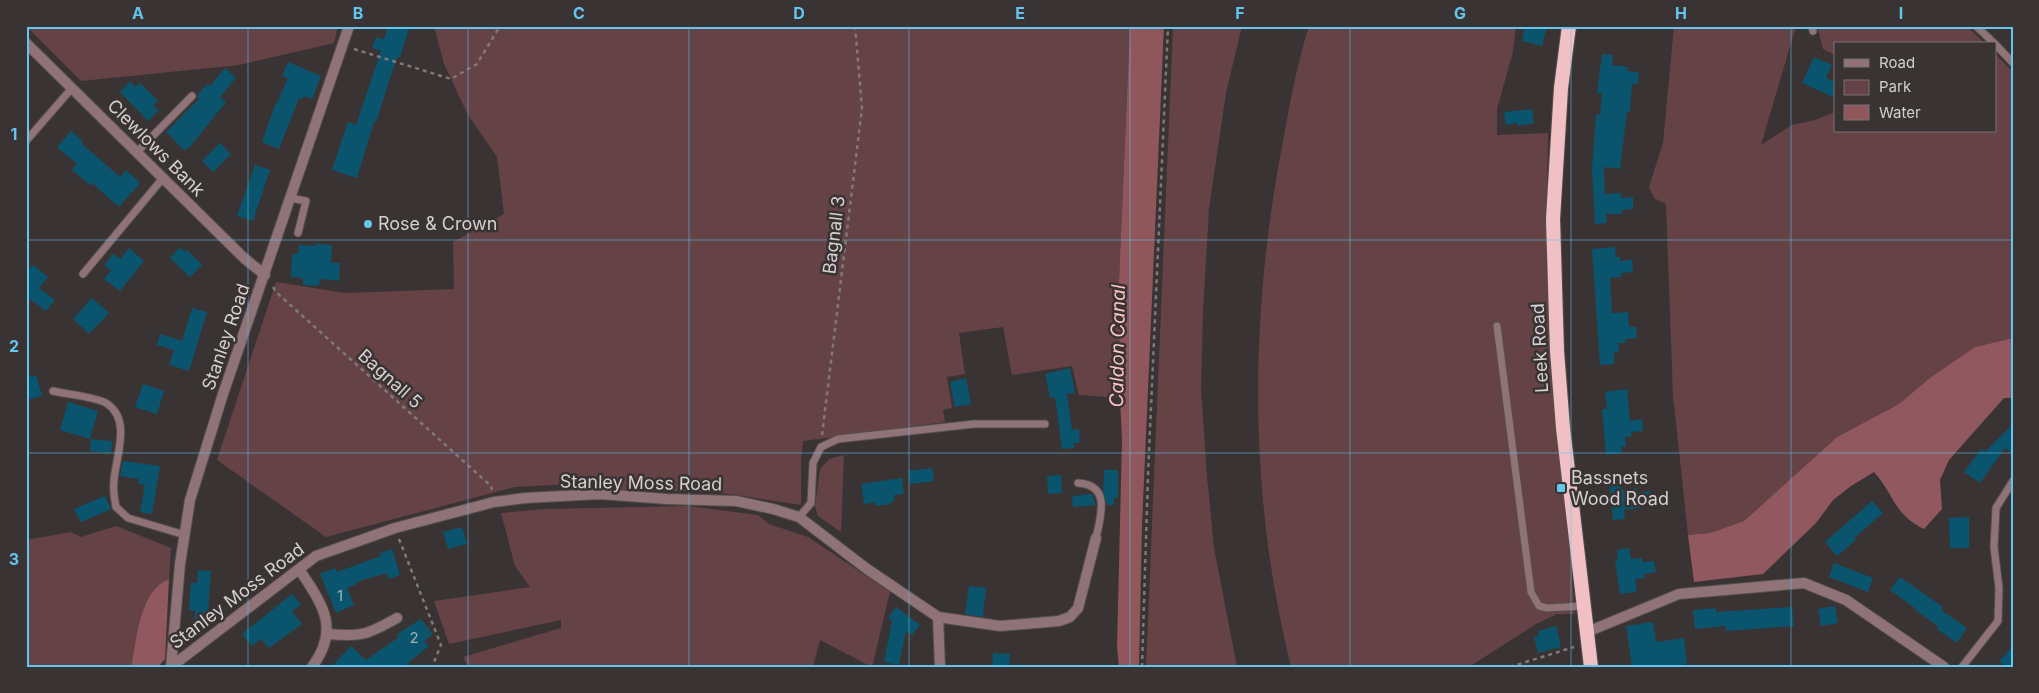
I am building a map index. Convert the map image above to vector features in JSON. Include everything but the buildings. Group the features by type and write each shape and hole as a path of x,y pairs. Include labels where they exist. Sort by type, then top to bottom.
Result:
{"highway":[{"name":"Leek Road","path":"1569,26 1560,88 1554,218 1557,351 1591,667"}],"street":[{"name":"Stanley Road","path":"172,666 180,564 190,500 223,394 344,46 349,26"},
{"name":"Clewlows Bank","path":"26,43 244,258 265,275"},
{"name":"Stanley Moss Road","path":"172,666 316,556 395,528 494,502 525,498 600,494 667,499 736,501 773,509 799,518 867,569 938,617 1000,626 1059,621 1070,617 1078,608 1096,538"},
{"path":"299,569 325,612 328,634 322,653 312,667"},
{"path":"1587,637 1680,594 1804,583 1846,600 1944,667"},
{"path":"938,617 940,667"},
{"path":"328,634 353,636 373,632 397,618"}],"lane":[{"path":"1976,26 1993,42"},
{"path":"1996,45 2013,63"},
{"path":"26,141 72,88"},
{"path":"137,152 192,96"},
{"path":"83,274 163,178"},
{"path":"290,198 306,201 298,233"},
{"path":"1497,326 1531,592 1539,606 1547,608 1583,606"},
{"path":"53,391 105,402 115,410 119,418 120,431 114,480 116,507 128,518 185,535"},
{"path":"799,518 811,503 813,463 821,447 838,439 974,424 1045,424"},
{"path":"1962,667 1998,621 1999,588 1994,547 1996,508 2013,481"},
{"path":"1078,483 1095,487 1100,495 1101,502 1096,538"}],"path":[{"path":"344,46 451,79 478,64 500,26"},
{"name":"Bagnall 3","path":"821,447 862,108 855,26"},
{"path":"1142,667 1148,475 1168,26"},
{"name":"Bagnall 5","path":"265,275 276,292 491,486 494,502"},
{"path":"395,528 441,645 432,667"},
{"path":"1510,667 1587,637"}],"green space":[{"path":"26,26 338,26 334,43 239,65 81,81"},
{"path":"434,26 1130,26 1119,280 1120,398 1079,395 1072,366 1012,375 1003,327 959,333 965,374 947,377 952,408 943,410 945,422 803,441 801,505 717,492 621,490 609,482 515,487 326,537 217,460 276,282 345,293 454,289 453,242 504,214 497,157 468,115 444,64"},
{"path":"1173,26 1242,26 1226,93 1209,209 1201,389 1214,548 1237,667 1146,667"},
{"path":"1309,26 1516,26 1513,52 1497,109 1497,135 1548,133 1546,267 1575,614 1557,614 1536,624 1469,667 1291,667 1277,602 1267,536 1258,404 1259,338 1272,207 1291,97"},
{"path":"1674,26 1796,26 1761,145 1792,125 1815,120 1834,112 1834,132 1996,132 1996,55 2013,72 2013,338 1975,347 1931,377 1899,404 1837,437 1744,521 1710,533 1688,535 1673,395 1666,204 1654,198 1649,187 1663,143"},
{"path":"1817,26 1967,26 1983,42 1834,42 1834,54 1823,49"},
{"path":"844,455 841,532 818,516 815,506 820,469 829,459"},
{"path":"688,506 758,515 769,524 808,537 890,592 872,667 820,640 813,667 468,667 463,657 561,628 561,620 449,644 434,601 530,587 515,566 501,513 545,509"},
{"path":"116,526 171,548 169,579 159,585 145,605 131,667 26,667 26,540 71,532 81,537"}],"shaded area":[{"path":"2013,338 2013,398 2004,398 1949,460 1940,480 1942,509 1924,529 1900,511 1874,472 1833,500 1816,523 1763,574 1694,582 1688,535 1710,533 1744,521 1837,437 1899,404 1931,377 1975,347"},
{"path":"169,579 165,659 158,667 131,667 145,605 159,585"}],"water":[{"path":"1130,26 1164,26 1142,525 1139,667 1119,667 1117,647 1122,441 1119,280"}],"place":[{"name":"Rose & Crown","path":"368,224"},
{"name":"Bassnets Wood Road","path":"1561,488"}],"water label":[{"name":"Caldon Canal","path":"1117,346"}]}
